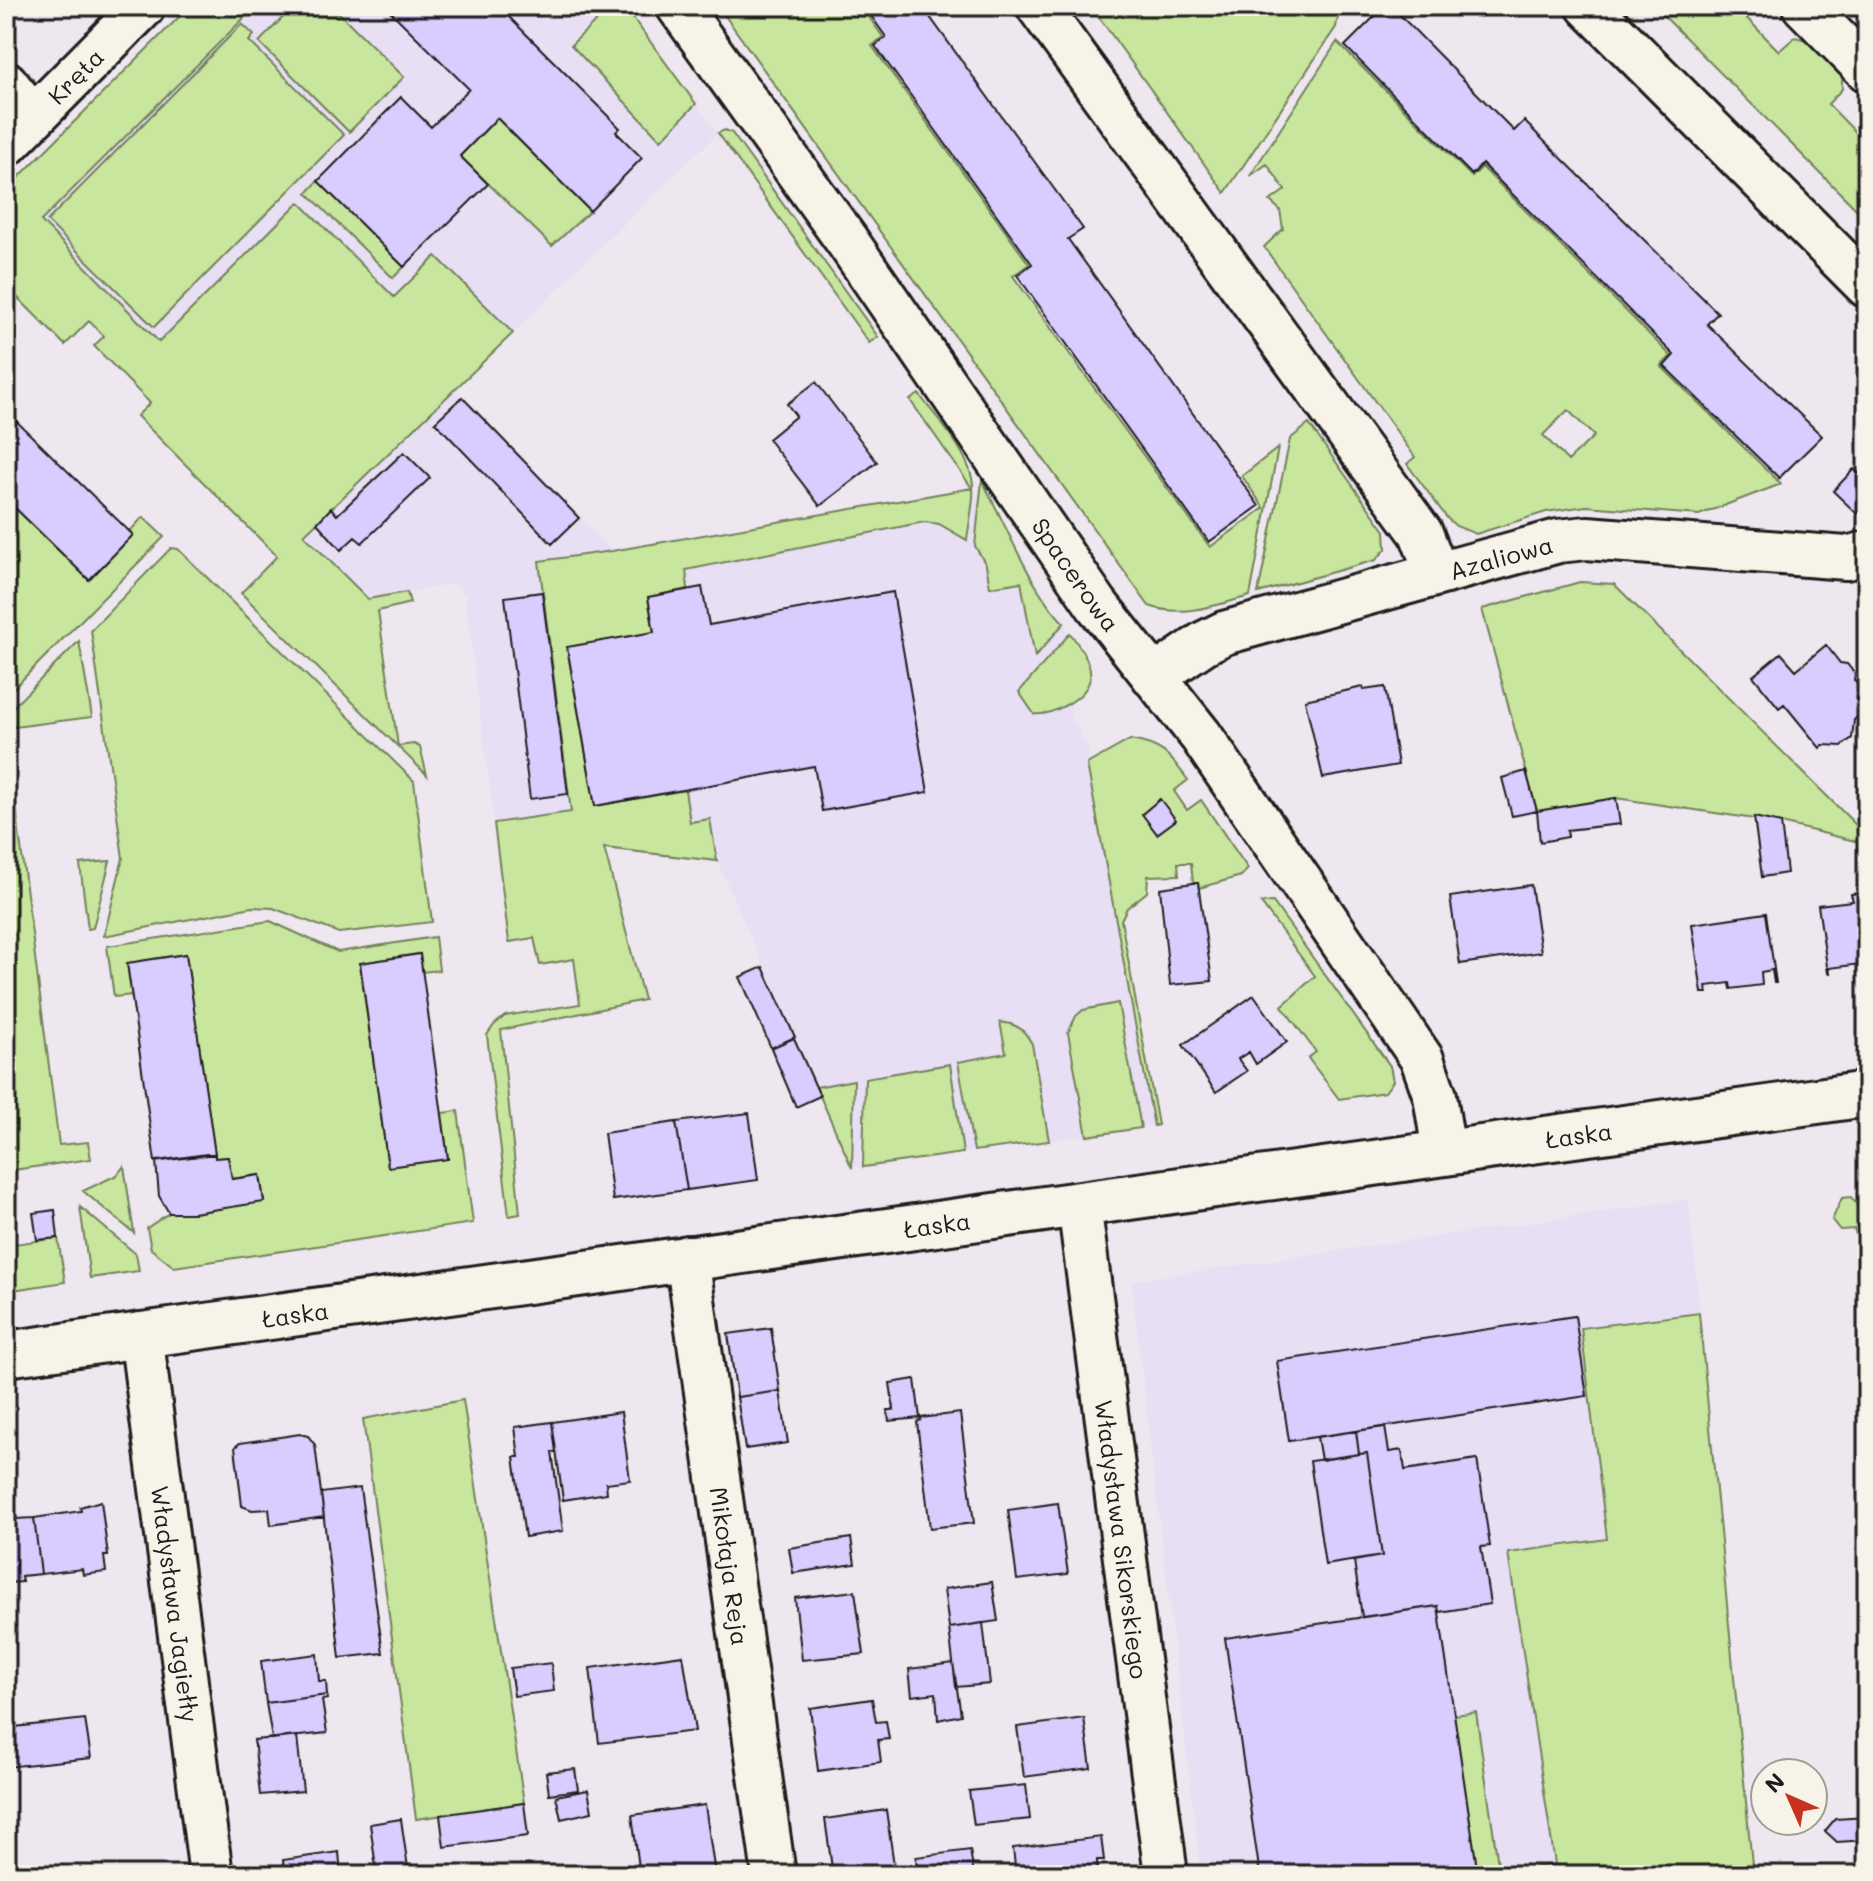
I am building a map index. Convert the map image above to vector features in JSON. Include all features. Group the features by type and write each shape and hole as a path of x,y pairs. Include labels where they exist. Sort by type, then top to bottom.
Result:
{"street":[{"name":"Kręta","path":"20,131 144,6"},
{"name":"Spacerowa","path":"678,6 847,241 1097,605 1210,748 1422,1059 1435,1096 1444,1152"},
{"path":"1038,6 1421,533 1437,574"},
{"path":"1588,6 1867,286"},
{"path":"1804,6 1867,70"},
{"path":"6,83 20,131"},
{"name":"Azaliowa","path":"1154,677 1224,633 1558,541 1587,538 1846,558 1867,553"},
{"name":"Łaska","path":"6,1354 1867,1094"},
{"name":"Władysława Sikorskiego","path":"1079,1204 1166,1875"},
{"name":"Mikołaja Reja","path":"687,1257 774,1875"},
{"name":"Władysława Jagiełły","path":"141,1334 211,1875"}],"shaded area":[{"path":"197,6 624,6 718,133 455,389 612,551 972,487 1021,555 1089,665 1087,688 1081,697 1072,702 1071,716 1090,752 1087,764 1154,1126 852,1168 717,861 574,844 570,813 494,823 465,596 455,584 369,599 304,536 6,197"},
{"path":"1689,1199 1753,1875 1201,1875 1131,1281"}],"green space":[{"path":"190,6 256,6 41,221 159,342 299,202 394,297 436,256 513,333 304,535 368,599 407,592 410,603 378,611 398,746 414,744 420,747 427,775 241,593 277,556 137,416 150,403 94,346 104,336 89,321 65,345 6,286 6,190"},
{"path":"294,6 332,6 404,77 349,132 259,42"},
{"path":"612,6 624,6 696,104 661,140 571,45"},
{"path":"718,6 861,6 883,37 872,46 1029,264 1013,276 1210,547 1264,508 1242,476 1278,448 1250,596 1187,610 1149,606"},
{"path":"1091,6 1340,6 1336,27 1225,193"},
{"path":"1654,6 1735,6 1779,51 1795,37 1814,42 1842,71 1842,89 1828,104 1867,144 1867,220"},
{"path":"242,24 254,35 249,41 344,135 154,327 47,221"},
{"path":"1337,42 1472,177 1482,167 1671,356 1661,366 1781,484 1699,515 1586,506 1546,512 1476,534 1456,526 1407,464 1415,457 1264,247 1283,229 1280,210 1270,201 1285,190 1267,164 1250,176","holes":["1568,410 1594,436 1568,461 1543,435"]},
{"path":"497,118 590,211 552,246 460,156"},
{"path":"725,130 732,133 878,337 869,343 718,133"},
{"path":"318,181 404,267 393,278 307,193"},
{"path":"919,394 957,444 972,478 973,493 972,509 967,540 939,524 924,522 686,570 688,589 648,597 654,632 567,648 595,806 685,790 690,822 710,819 717,861 604,848 644,1000 501,1030 520,1214 509,1216 487,1035 505,1016 580,1004 574,959 540,965 534,938 509,942 494,823 571,812 539,561 972,488 910,400"},
{"path":"1309,424 1385,531 1386,549 1376,560 1258,593 1290,439"},
{"path":"982,480 1040,593 1064,623 1035,657 1021,582 990,587 986,565 975,546"},
{"path":"6,499 89,580 133,535 130,531 143,517 164,537 6,696"},
{"path":"171,548 178,549 414,781 432,922 339,933 273,908 252,907 104,936 123,858 91,630"},
{"path":"1580,582 1614,584 1867,836 1867,844 1781,823 1616,798 1537,811 1482,609"},
{"path":"1070,633 1088,664 1089,682 1077,698 1064,706 1034,714 1019,692"},
{"path":"79,641 92,717 6,728 6,714"},
{"path":"6,730 59,1145 88,1142 91,1159 6,1171"},
{"path":"1130,740 1150,745 1170,757 1188,780 1174,791 1187,810 1201,800 1248,869 1241,876 1199,888 1198,883 1193,883 1191,863 1178,863 1179,875 1148,876 1147,892 1127,908 1121,920 1158,1125 1154,1126 1087,764"},
{"path":"110,861 93,928 88,929 80,864"},
{"path":"1273,902 1390,1066 1393,1081 1385,1092 1339,1099 1308,1058 1316,1052 1282,1006 1315,976 1261,903"},
{"path":"270,921 338,952 435,937 439,970 422,972 419,954 360,963 388,1167 448,1159 442,1113 458,1111 473,1223 174,1267 151,1249 147,1228 169,1213 193,1213 264,1201 260,1175 232,1179 228,1157 215,1158 186,954 127,963 132,995 114,997 107,946"},
{"path":"1118,1003 1141,1128 1087,1136 1068,1033 1076,1016 1083,1010"},
{"path":"1000,1022 1019,1028 1032,1044 1049,1141 974,1151 958,1062 1006,1053"},
{"path":"950,1064 963,1153 863,1167 865,1078"},
{"path":"854,1080 852,1168 816,1087"},
{"path":"124,1166 134,1233 83,1191 117,1175"},
{"path":"1851,1197 1867,1218 1867,1338 1855,1229 1840,1230 1832,1220 1842,1198"},
{"path":"80,1207 136,1254 139,1271 90,1278"},
{"path":"58,1238 65,1282 6,1291 6,1245"},
{"path":"1699,1313 1753,1875 1531,1875 1531,1868 1555,1864 1508,1553 1607,1539 1581,1328"},
{"path":"463,1400 524,1803 416,1819 363,1419"},
{"path":"1476,1712 1499,1875 1478,1875 1454,1715"}],"building":[{"path":"385,6 498,6 620,128 616,132 642,158 590,211 497,118 460,156 488,184 404,267 318,181 401,97 431,127 469,89"},
{"path":"864,6 932,6 925,10 1083,229 1068,239 1259,506 1209,542 1017,275 1032,264 875,46 886,37"},
{"path":"1385,6 1391,6 1514,131 1524,121 1718,313 1707,324 1822,436 1779,478 1664,366 1674,355 1482,164 1472,175 1345,46"},
{"path":"816,382 877,462 820,506 768,439 796,416 787,404"},
{"path":"462,397 579,518 552,544 435,422"},
{"path":"6,411 133,535 89,580 6,499"},
{"path":"404,452 430,478 362,543 355,537 341,550 317,523 331,508 337,515"},
{"path":"1854,469 1867,481 1867,505 1857,514 1833,491"},
{"path":"702,587 709,625 893,592 928,792 822,811 814,766 595,806 567,647 654,632 648,597"},
{"path":"542,592 568,794 530,799 505,597"},
{"path":"1826,645 1840,663 1847,664 1855,674 1854,680 1867,696 1867,709 1854,720 1852,738 1842,746 1823,745 1820,748 1784,704 1779,708 1753,676 1781,653 1796,670"},
{"path":"1363,687 1364,690 1385,687 1398,765 1323,778 1305,700"},
{"path":"1526,771 1537,811 1512,816 1502,778"},
{"path":"1616,798 1620,824 1567,830 1568,837 1540,842 1537,811"},
{"path":"1160,799 1176,820 1157,834 1142,814"},
{"path":"1754,817 1781,823 1787,873 1762,877"},
{"path":"1198,883 1212,981 1170,985 1160,888"},
{"path":"1531,885 1541,952 1460,964 1450,897"},
{"path":"1867,892 1867,968 1861,969 1861,964 1829,968 1828,973 1818,905 1853,901 1851,894"},
{"path":"1766,913 1776,983 1772,970 1761,972 1762,985 1731,989 1730,983 1706,986 1707,993 1702,993 1692,924"},
{"path":"186,954 215,1154 155,1162 127,963"},
{"path":"420,954 448,1159 388,1167 360,963"},
{"path":"763,967 795,1037 771,1048 740,977"},
{"path":"1254,995 1287,1042 1256,1064 1249,1052 1238,1059 1247,1071 1216,1092 1183,1045"},
{"path":"794,1038 820,1096 796,1107 771,1048"},
{"path":"749,1113 758,1180 687,1190 676,1122"},
{"path":"676,1122 687,1190 613,1200 604,1133"},
{"path":"215,1153 215,1158 228,1157 232,1179 260,1175 264,1202 193,1213 169,1213 159,1196 156,1161"},
{"path":"55,1210 58,1238 37,1240 33,1213"},
{"path":"1575,1316 1587,1396 1289,1441 1277,1361"},
{"path":"771,1328 780,1391 737,1397 728,1334"},
{"path":"915,1379 920,1418 889,1421 887,1410 894,1410 890,1383"},
{"path":"780,1391 788,1443 745,1449 737,1397"},
{"path":"621,1412 630,1480 606,1483 607,1493 563,1500 552,1422"},
{"path":"960,1413 974,1523 930,1528 917,1422 921,1418"},
{"path":"552,1422 556,1452 552,1452 563,1531 525,1537 514,1457 519,1457 515,1427"},
{"path":"1385,1427 1389,1452 1402,1450 1405,1470 1477,1459 1490,1546 1481,1547 1490,1604 1439,1612 1438,1606 1362,1617 1354,1561 1382,1556 1367,1453 1359,1454 1356,1431"},
{"path":"1356,1431 1359,1454 1321,1460 1317,1437"},
{"path":"300,1434 308,1436 315,1445 324,1517 271,1525 269,1509 252,1510 242,1506 235,1447 240,1443"},
{"path":"1367,1453 1382,1556 1325,1565 1310,1461"},
{"path":"360,1488 383,1653 340,1658 321,1493"},
{"path":"101,1501 108,1556 104,1556 106,1572 83,1575 82,1569 41,1574 34,1518 81,1511 80,1507"},
{"path":"1058,1503 1068,1574 1017,1580 1008,1510"},
{"path":"13,1514 14,1519 34,1518 41,1574 21,1576 22,1582 6,1583 6,1515"},
{"path":"851,1538 855,1564 793,1573 789,1548"},
{"path":"992,1582 998,1621 949,1628 944,1589"},
{"path":"855,1591 864,1654 802,1660 795,1598"},
{"path":"1438,1606 1478,1875 1260,1875 1225,1638"},
{"path":"983,1623 990,1684 956,1687 949,1628"},
{"path":"317,1654 319,1681 326,1681 327,1695 266,1703 261,1661"},
{"path":"683,1655 695,1731 599,1743 590,1668"},
{"path":"551,1663 554,1691 514,1696 510,1668"},
{"path":"953,1663 961,1715 938,1720 936,1693 912,1696 909,1669"},
{"path":"327,1695 328,1699 322,1700 327,1733 272,1739 266,1703"},
{"path":"872,1699 876,1722 886,1721 889,1739 878,1740 881,1762 818,1771 810,1708"},
{"path":"1084,1718 1091,1768 1024,1777 1017,1727"},
{"path":"85,1719 91,1758 6,1767 6,1728"},
{"path":"297,1736 303,1791 260,1795 254,1740"},
{"path":"575,1769 578,1790 549,1794 546,1772"},
{"path":"1026,1785 1030,1819 974,1825 969,1791"},
{"path":"588,1790 592,1812 561,1819 556,1796"},
{"path":"524,1803 528,1836 444,1847 440,1815"},
{"path":"705,1805 715,1874 640,1875 632,1815"},
{"path":"886,1810 895,1872 833,1875 825,1819"},
{"path":"1867,1817 1867,1840 1837,1842 1829,1835 1829,1826 1835,1819"},
{"path":"401,1819 409,1875 377,1875 370,1824"},
{"path":"1101,1837 1104,1860 1097,1860 1098,1875 1016,1875 1013,1848"},
{"path":"970,1850 974,1875 918,1875 916,1857"},
{"path":"339,1852 341,1875 285,1875 283,1860"}]}
